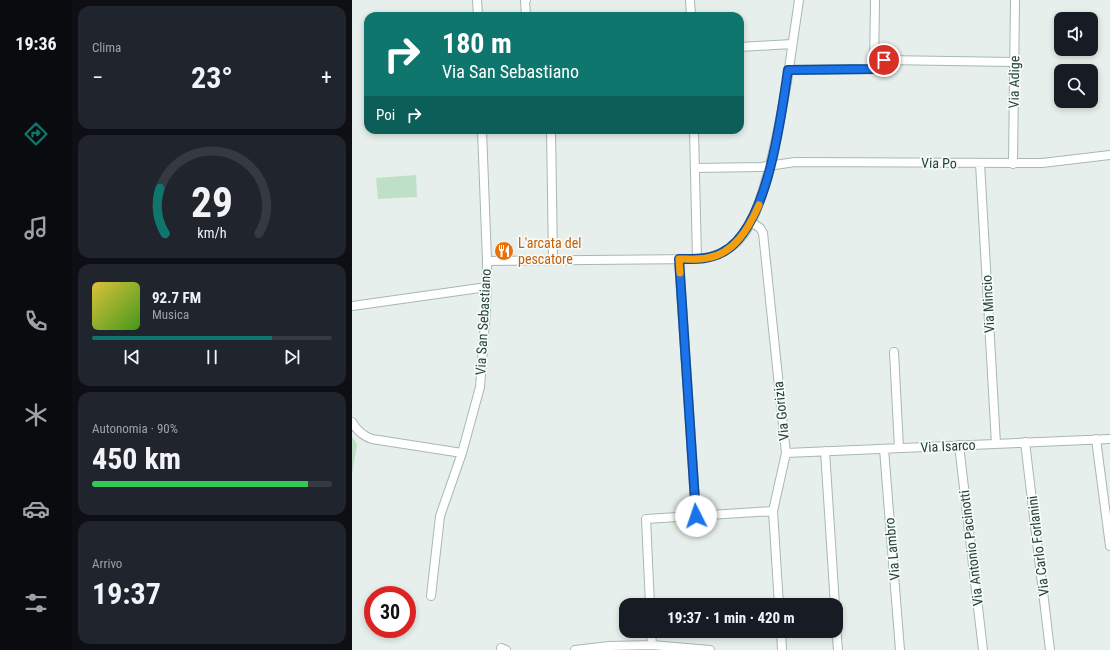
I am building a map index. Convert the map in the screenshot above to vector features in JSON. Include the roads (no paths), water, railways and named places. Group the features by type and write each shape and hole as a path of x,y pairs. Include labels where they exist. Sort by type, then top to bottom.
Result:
{"street":[{"path":"478,0 478,12"},
{"path":"526,0 526,12"},
{"path":"690,0 690,12"},
{"name":"Via San Sebastiano","path":"430,596 440,516 462,453 480,387 486,309 486,261 697,259 713,257 730,248 751,222 760,203 771,166 779,129 799,0"},
{"path":"874,69 876,0"},
{"name":"Via Adige","path":"1013,164 1015,0"},
{"path":"744,47 792,44"},
{"path":"788,70 874,69 884,60 1015,62"},
{"path":"482,134 486,261"},
{"path":"551,134 553,260"},
{"path":"694,134 697,259"},
{"name":"Via Po","path":"695,168 761,167 795,162 1042,164 1109,155"},
{"name":"Via Mincio","path":"980,164 996,444"},
{"name":"Via Gorizia","path":"751,222 760,228 763,233 786,453 774,511 780,598"},
{"path":"679,259 696,516"},
{"path":"352,306 486,287"},
{"path":"894,352 899,448"},
{"path":"352,422 359,432 365,437 372,439 462,453"},
{"name":"Via Isarco","path":"786,453 1110,438"},
{"path":"1096,439 1110,546"},
{"name":"Via Carlo Forlanini","path":"1025,442 1050,650"},
{"name":"Via Antonio Pacinotti","path":"959,445 983,650"},
{"name":"Via Lambro","path":"884,449 900,650"},
{"path":"825,451 835,598"},
{"path":"650,598 646,519 774,511"},
{"path":"652,638 652,645"},
{"path":"781,638 782,650"},
{"path":"837,638 838,650"},
{"path":"575,650 652,645 710,650"}],"place":[{"name":"L'arcata del pescatore","path":"504,251"}]}
